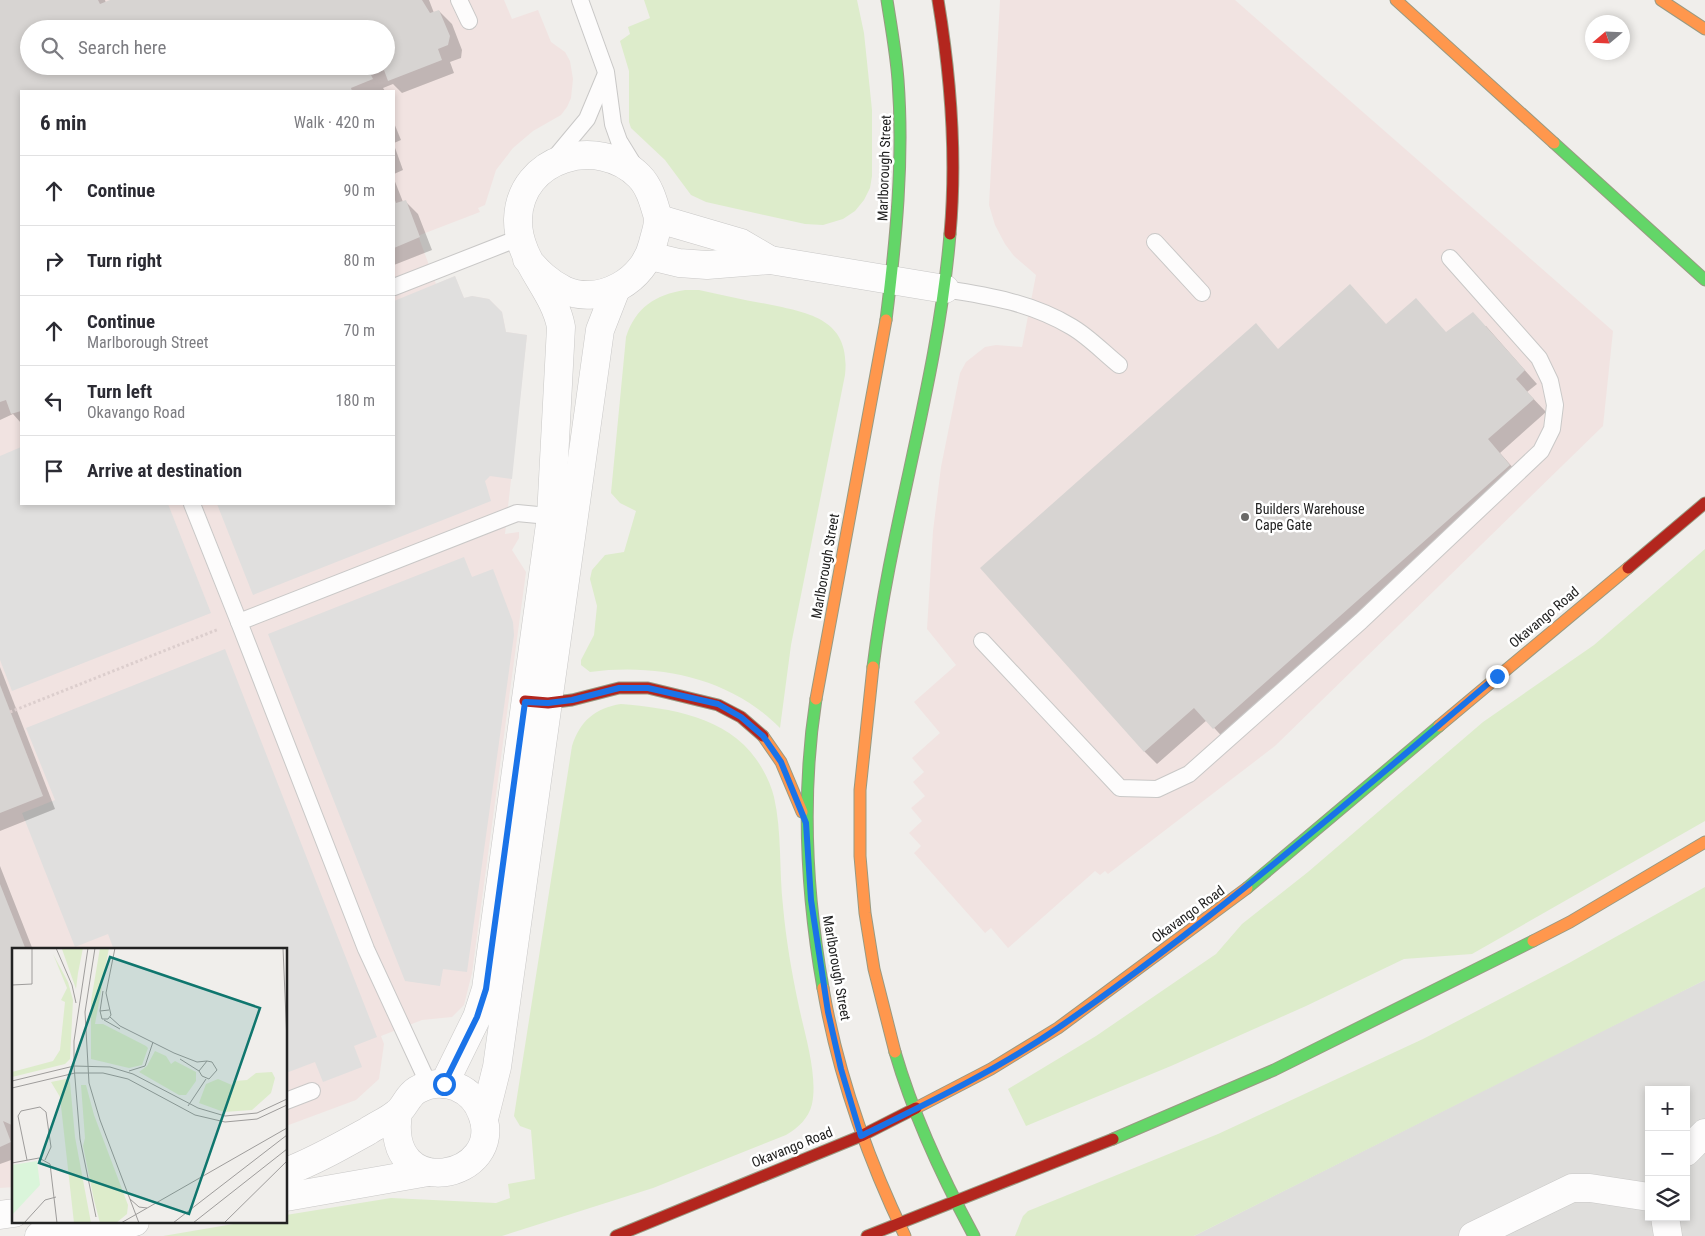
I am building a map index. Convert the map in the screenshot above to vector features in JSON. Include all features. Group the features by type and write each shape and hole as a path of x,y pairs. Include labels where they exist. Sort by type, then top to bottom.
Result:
{"main road":[{"name":"Marlborough Street","path":"888,0 896,44 901,119 899,202 891,280 814,711 808,771 806,823 811,900 828,1012 841,1069 861,1136 905,1236"},
{"path":"938,0 947,47 952,114 952,179 945,289 876,643 859,797 860,858 865,914 878,987 893,1051 914,1110 954,1203 974,1236"},
{"path":"1396,0 1705,280"},
{"path":"1661,0 1705,29"},
{"name":"Okavango Road","path":"616,1236 861,1136 991,1069 1058,1028 1236,897 1705,503"},
{"path":"536,702 572,700 619,688 648,688 718,704 741,717 768,742 781,762 806,823"},
{"path":"867,1236 1094,1147 1274,1070 1424,997 1570,922 1705,842"}],"street":[{"path":"523,248 544,278 566,291 591,294 616,288 636,276 650,256 658,219 651,194 640,177 624,164 606,156 586,154 572,156 547,166 532,181 523,198 518,218 523,248 557,308 561,327 562,518"},
{"path":"658,219 741,243 770,260"},
{"path":"650,256 679,263 708,265 770,260 945,289"},
{"path":"436,1084 477,1017 486,989 536,702 562,518 600,330 616,288"},
{"path":"288,1197 428,1172 446,1173 464,1167 477,1155 484,1138 484,1119 497,1068 536,702"},
{"path":"428,1172 412,1163 400,1149 396,1131 398,1113 405,1100 416,1091 436,1084 458,1087 470,1095 479,1106 484,1119"},
{"path":"288,1171 326,1155 398,1113"},
{"path":"1690,1148 1705,1133"},
{"path":"1473,1236 1572,1188 1590,1188 1645,1196"},
{"path":"1666,1221 1668,1236"},
{"path":"39,1236 121,1224"}],"lane":[{"path":"459,0 469,21"},
{"path":"580,0 606,72 613,124 619,141 640,177"},
{"path":"547,166 587,120 606,72"},
{"path":"1155,242 1202,292"},
{"path":"395,287 523,248"},
{"path":"982,641 1120,788 1157,789 1190,774 1361,621 1541,452 1552,429 1555,405 1550,381 1539,358 1450,258"},
{"path":"945,289 994,296 1042,311 1074,328 1119,365"},
{"path":"192,505 366,949 436,1084"},
{"path":"238,622 517,513 562,518"},
{"path":"288,1100 312,1091"}],"path":[{"path":"10,712 238,622"}],"shaded area":[{"path":"0,0 504,0 512,19 538,10 551,42 565,52 570,61 573,79 571,98 567,107 561,115 533,131 513,148 496,170 485,205 478,208 480,212 420,235 419,238 436,284 455,276 464,298 472,296 489,299 502,312 506,332 527,335 505,534 519,532 519,538 512,550 526,572 472,973 464,1005 452,1017 422,1020 381,1036 384,1044 379,1079 356,1100 288,1125 288,948 12,948 12,1187 0,1188"},
{"path":"1000,0 1235,0 1613,331 1603,426 1275,746 1108,874 1105,871 1100,875 1095,871 1008,948 991,928 985,933 914,853 921,846 909,833 922,821 911,808 925,796 913,782 924,772 912,758 940,733 914,702 956,665 927,629 933,531 941,467 960,373 966,362 985,347 996,345 1022,347 1036,275 1014,256 1005,244 995,225 989,205"},
{"path":"455,276 464,298 472,296 489,299 502,312 506,332 527,335 512,479 490,476 485,481 491,501 253,595 217,505 395,505 395,301"},
{"path":"20,447 20,505 168,505 211,613 12,691 0,660 0,456"},
{"path":"464,557 472,577 493,569 513,622 514,635 467,972 443,969 440,986 405,981 268,634"},
{"path":"225,649 377,1037 354,1046 362,1067 323,1082 315,1062 288,1072 288,948 113,948 108,934 75,947 22,813 55,800 26,728"},
{"path":"1705,980 1705,1236 1194,1236 1660,1002"}],"green space":[{"path":"644,0 857,0 864,33 872,110 872,176 870,188 864,200 855,211 843,219 823,225 805,224 706,202 691,195 665,160 631,128 629,122 629,71 620,41 630,34 628,27 650,18"},
{"path":"685,290 699,290 783,307 812,316 834,330 841,342 845,356 845,375 791,645 780,728 761,711 739,697 716,686 692,678 641,670 590,672 581,665 581,660 594,635 597,606 590,579 592,570 605,555 624,552 636,511 620,503 611,493 626,337 635,318 648,304 665,295"},
{"path":"1705,549 1705,821 1472,954 1404,959 1306,1006 1171,1066 1026,1126 1008,1089 1096,1036 1216,954 1242,924 1308,872 1483,722 1594,645"},
{"path":"621,704 659,708 696,717 713,724 730,733 744,745 759,763 769,782 777,810 784,919 796,995 812,1068 812,1104 811,1109 802,1122 786,1135 653,1188 502,1236 163,1236 233,1224 288,1224 288,1215 391,1198 496,1203 510,1198 508,1184 535,1179 531,1130 520,1126 514,1116 572,746 579,729 590,717 596,712"},
{"path":"1705,887 1705,980 1194,1236 1015,1236 1023,1216 1028,1211 1218,1134 1423,1039 1569,963"}],"building":[{"path":"0,0 98,0 100,4 110,0 422,0 430,13 439,10 450,36 448,45 438,49 442,60 388,81 386,75 395,75 395,20 20,20 20,75 371,75 373,79 351,88 352,90 20,90 20,411 11,414 6,400 0,402"},
{"path":"395,200 396,203 406,200 420,237 395,248"},
{"name":"Builders Warehouse Cape Gate","path":"1350,284 1386,324 1416,298 1446,332 1473,312 1525,370 1516,379 1534,399 1488,439 1510,465 1213,729 1194,708 1144,752 980,568 1256,323 1278,349"},
{"path":"0,685 43,796 0,813"},
{"path":"0,884 25,948 12,948 12,1125 3,1121 11,1142 0,1147"}],"traffic: fast":[{"path":"886,320 896,230 900,140 897,70 887,0"},
{"path":"1554,143 1705,280"},
{"path":"873,667 891,558 935,343 944,289 950,234"},
{"path":"816,699 808,772 807,844 809,880 823,988"},
{"path":"1247,888 1439,726"},
{"path":"1113,1139 1274,1070 1533,941"},
{"path":"895,1052 911,1100 930,1146 974,1236"}],"traffic: slow":[{"path":"1396,0 1554,143"},
{"path":"1661,0 1705,29"},
{"path":"816,699 886,320"},
{"path":"1439,726 1628,568"},
{"path":"873,667 860,790 860,856 865,913 874,969 895,1052"},
{"path":"763,736 781,762 802,812"},
{"path":"1533,941 1570,922 1705,842"},
{"path":"916,1108 991,1069 1058,1028 1247,888"},
{"path":"823,988 837,1052 855,1115 878,1176 905,1236"}],"traffic: jam":[{"path":"938,0 952,117 953,175 950,234"},
{"path":"1628,568 1705,503"},
{"path":"525,701 548,703 572,700 619,688 648,688 718,705 741,717 763,736"},
{"path":"616,1236 861,1136 916,1108"},
{"path":"867,1236 1113,1139"}],"place":[{"name":"Builders Warehouse Cape Gate","path":"1245,517"}],"route":[{"path":"444,1084 477,1017 486,989 525,702 548,703 572,700 619,688 648,688 718,704 741,717 763,736 781,762 806,823 811,900 818,956 841,1069 861,1136 991,1069 1058,1028 1236,897 1497,676"}]}
